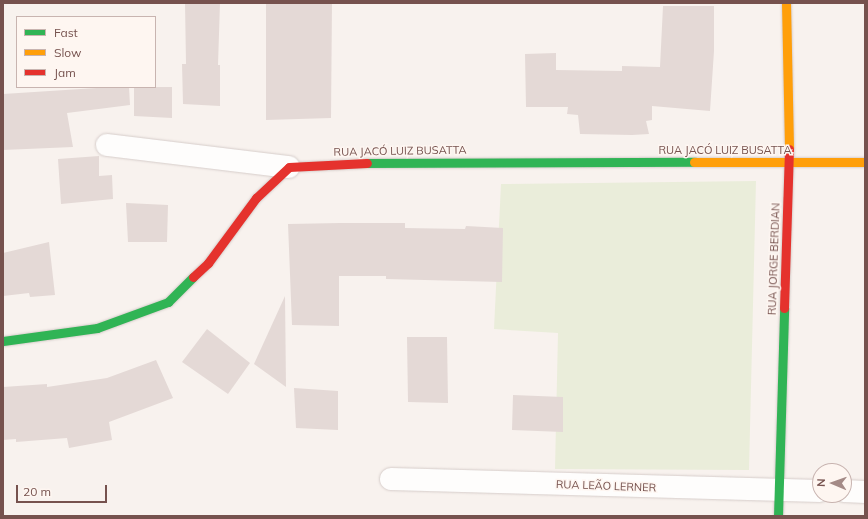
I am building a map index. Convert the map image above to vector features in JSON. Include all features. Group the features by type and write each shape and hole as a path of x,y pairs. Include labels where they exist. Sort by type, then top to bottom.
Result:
{"street":[{"name":"RUA JORGE BERDIAN","path":"778,516 789,162 786,3"},
{"path":"107,145 289,167"},
{"name":"RUA JACÓ LUIZ BUSATTA","path":"289,167 367,163 470,162 865,162"},
{"path":"3,341 97,328 168,302 208,263 256,198 289,167"},
{"name":"RUA LEÃO LERNER","path":"391,480 812,491"},
{"path":"852,492 865,492"}],"green space":[{"path":"756,181 749,470 555,469 558,333 494,329 501,184"}],"building":[{"path":"185,3 220,3 218,65 220,65 220,106 183,104 182,64 186,64"},
{"path":"266,3 332,3 331,118 266,120"},
{"path":"663,6 714,6 714,51 710,111 652,106 652,120 646,121 649,134 580,134 578,115 567,114 568,107 526,107 525,54 556,53 556,70 622,71 622,66 660,67"},
{"path":"172,87 172,118 134,116 134,88"},
{"path":"96,88 129,88 130,105 67,113 73,147 3,150 3,94"},
{"path":"99,156 99,176 112,175 113,199 61,204 58,159"},
{"path":"126,203 168,205 167,242 128,242"},
{"path":"405,223 405,228 465,229 466,226 503,228 502,282 386,279 386,276 339,276 339,326 292,325 288,224"},
{"path":"49,242 55,295 30,297 29,293 3,296 3,253"},
{"path":"285,296 286,387 254,364"},
{"path":"207,329 250,363 228,394 182,362"},
{"path":"407,337 447,337 448,403 408,402"},
{"path":"156,360 173,398 109,422 112,440 69,448 67,438 16,442 16,439 3,440 3,387 47,384 47,387 107,378"},
{"path":"294,388 338,391 338,430 296,428"},
{"path":"513,395 563,397 563,432 512,430"}],"traffic: fast":[{"path":"367,163 694,162"},
{"path":"3,341 97,328 168,302 193,277"},
{"path":"778,516 784,308"}],"traffic: slow":[{"path":"786,3 789,149"},
{"path":"694,162 865,162"}],"traffic: jam":[{"path":"784,308 789,149"},
{"path":"193,277 208,263 256,198 289,167 367,163"}]}
